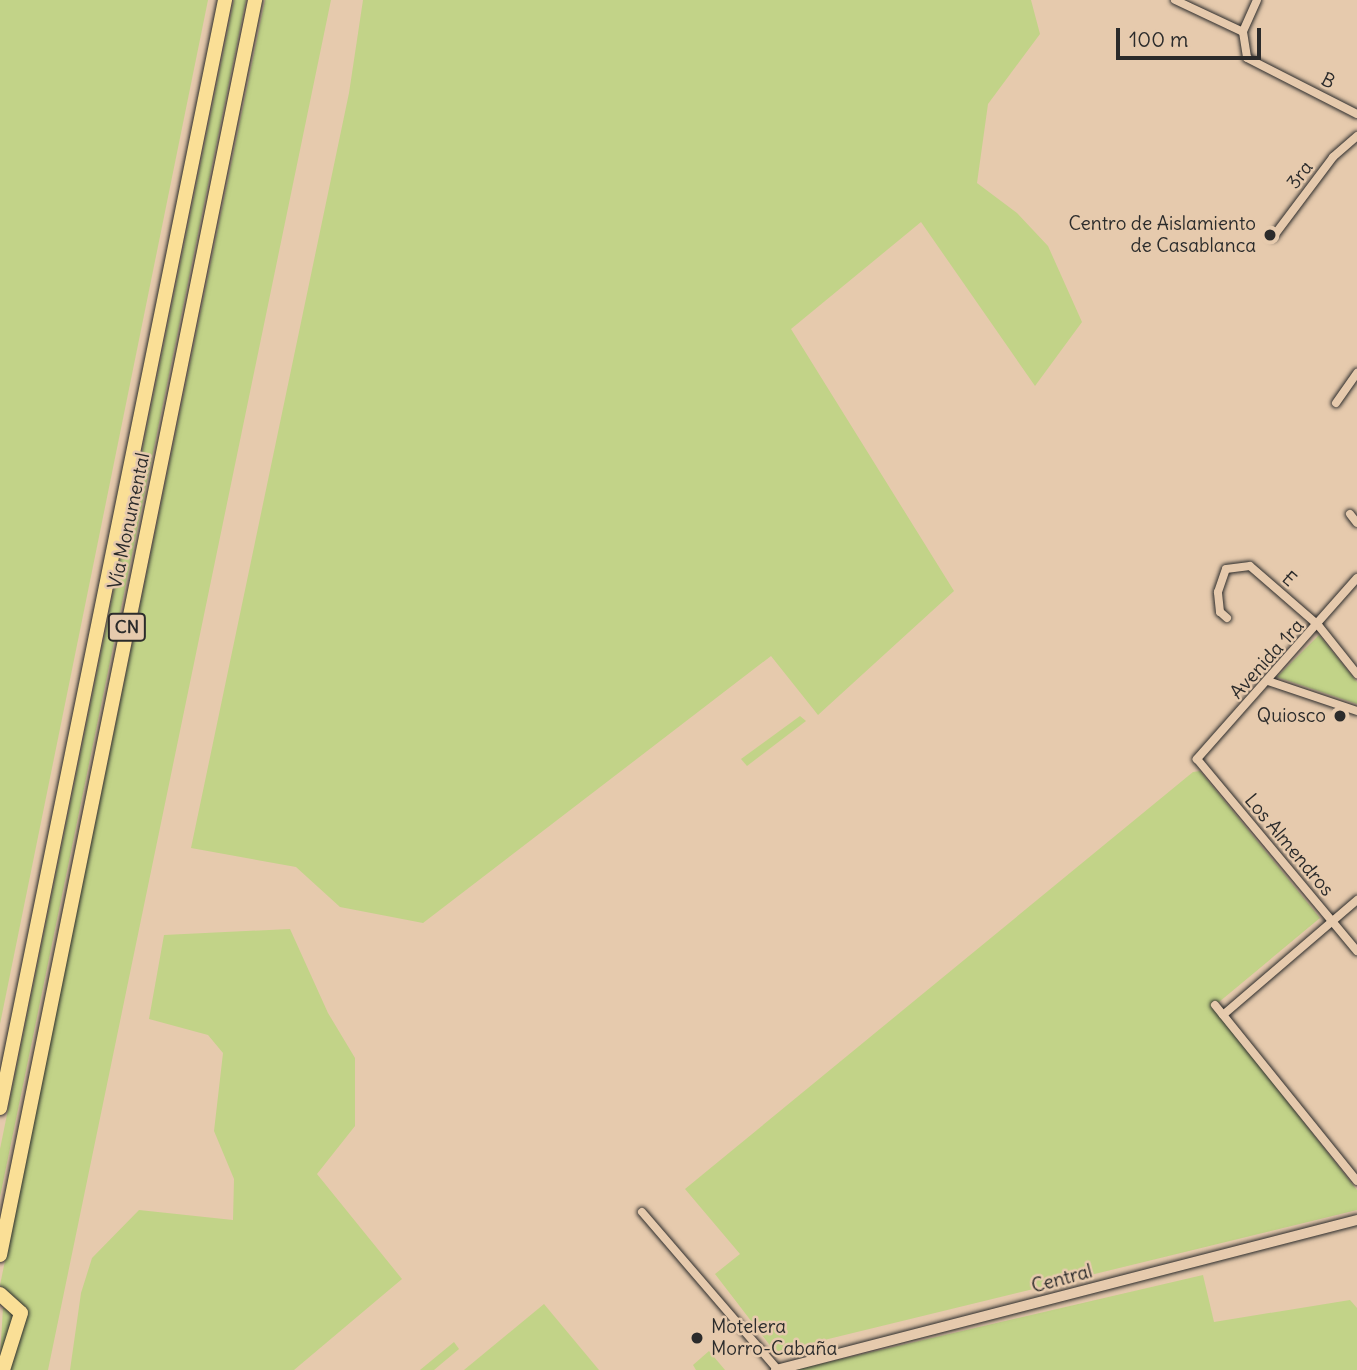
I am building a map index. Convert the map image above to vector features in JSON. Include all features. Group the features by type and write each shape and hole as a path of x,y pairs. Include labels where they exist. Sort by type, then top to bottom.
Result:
{"highway":[{"name":"Vía Monumental","path":"0,1108 225,0"},
{"name":"Vía Monumental","path":"0,1255 255,0"},
{"path":"0,1294 21,1313 3,1370"}],"street":[{"path":"1175,0 1243,32 1257,0"},
{"name":"B","path":"1243,32 1247,58 1357,114"},
{"name":"3ra","path":"1273,237 1333,157 1357,136"},
{"path":"1336,403 1357,373"},
{"path":"1350,514 1357,523"},
{"name":"E","path":"1227,618 1220,612 1219,592 1226,569 1250,566 1318,625 1357,674"},
{"name":"Avenida 1ra","path":"1197,759 1357,578"},
{"path":"1268,681 1357,711"},
{"name":"Los Almendros","path":"1197,759 1357,951"},
{"path":"1223,1014 1357,900"},
{"path":"1215,1005 1357,1181"},
{"path":"642,1212 776,1370"},
{"name":"Central","path":"776,1370 1357,1220"}],"green space":[{"path":"0,0 208,0 0,1024"},
{"path":"234,0 246,0 0,1197 0,1149"},
{"path":"265,0 331,0 48,1370 9,1370 25,1311 0,1285"},
{"path":"363,0 1031,0 1040,34 988,104 977,183 1017,213 1048,246 1082,322 1035,386 921,222 791,329 954,591 818,715 771,656 423,923 340,907 296,867 191,848 349,93"},
{"path":"1319,635 1357,682 1357,704 1277,677"},
{"path":"800,716 806,721 747,766 741,759"},
{"path":"1200,771 1320,918 1213,1007 1357,1190 1357,1210 775,1352 715,1274 740,1254 685,1189 1193,772"},
{"path":"290,929 328,1013 355,1058 355,1126 317,1174 402,1279 294,1370 70,1370 81,1293 92,1258 139,1210 233,1220 234,1179 214,1131 223,1053 208,1035 149,1019 164,935"},
{"path":"1203,1275 1214,1322 1350,1300 1357,1308 1357,1370 794,1370"},
{"path":"544,1304 599,1370 464,1370"},
{"path":"3,1308 14,1311 16,1320 0,1358"},
{"path":"454,1342 459,1349 434,1370 420,1370"},
{"path":"709,1351 725,1370 696,1370 693,1365"}],"place":[{"name":"Centro de Aislamiento de Casablanca","path":"1270,235"},
{"name":"Quiosco","path":"1340,716"},
{"name":"Motelera Morro-Cabaña","path":"697,1338"}]}
